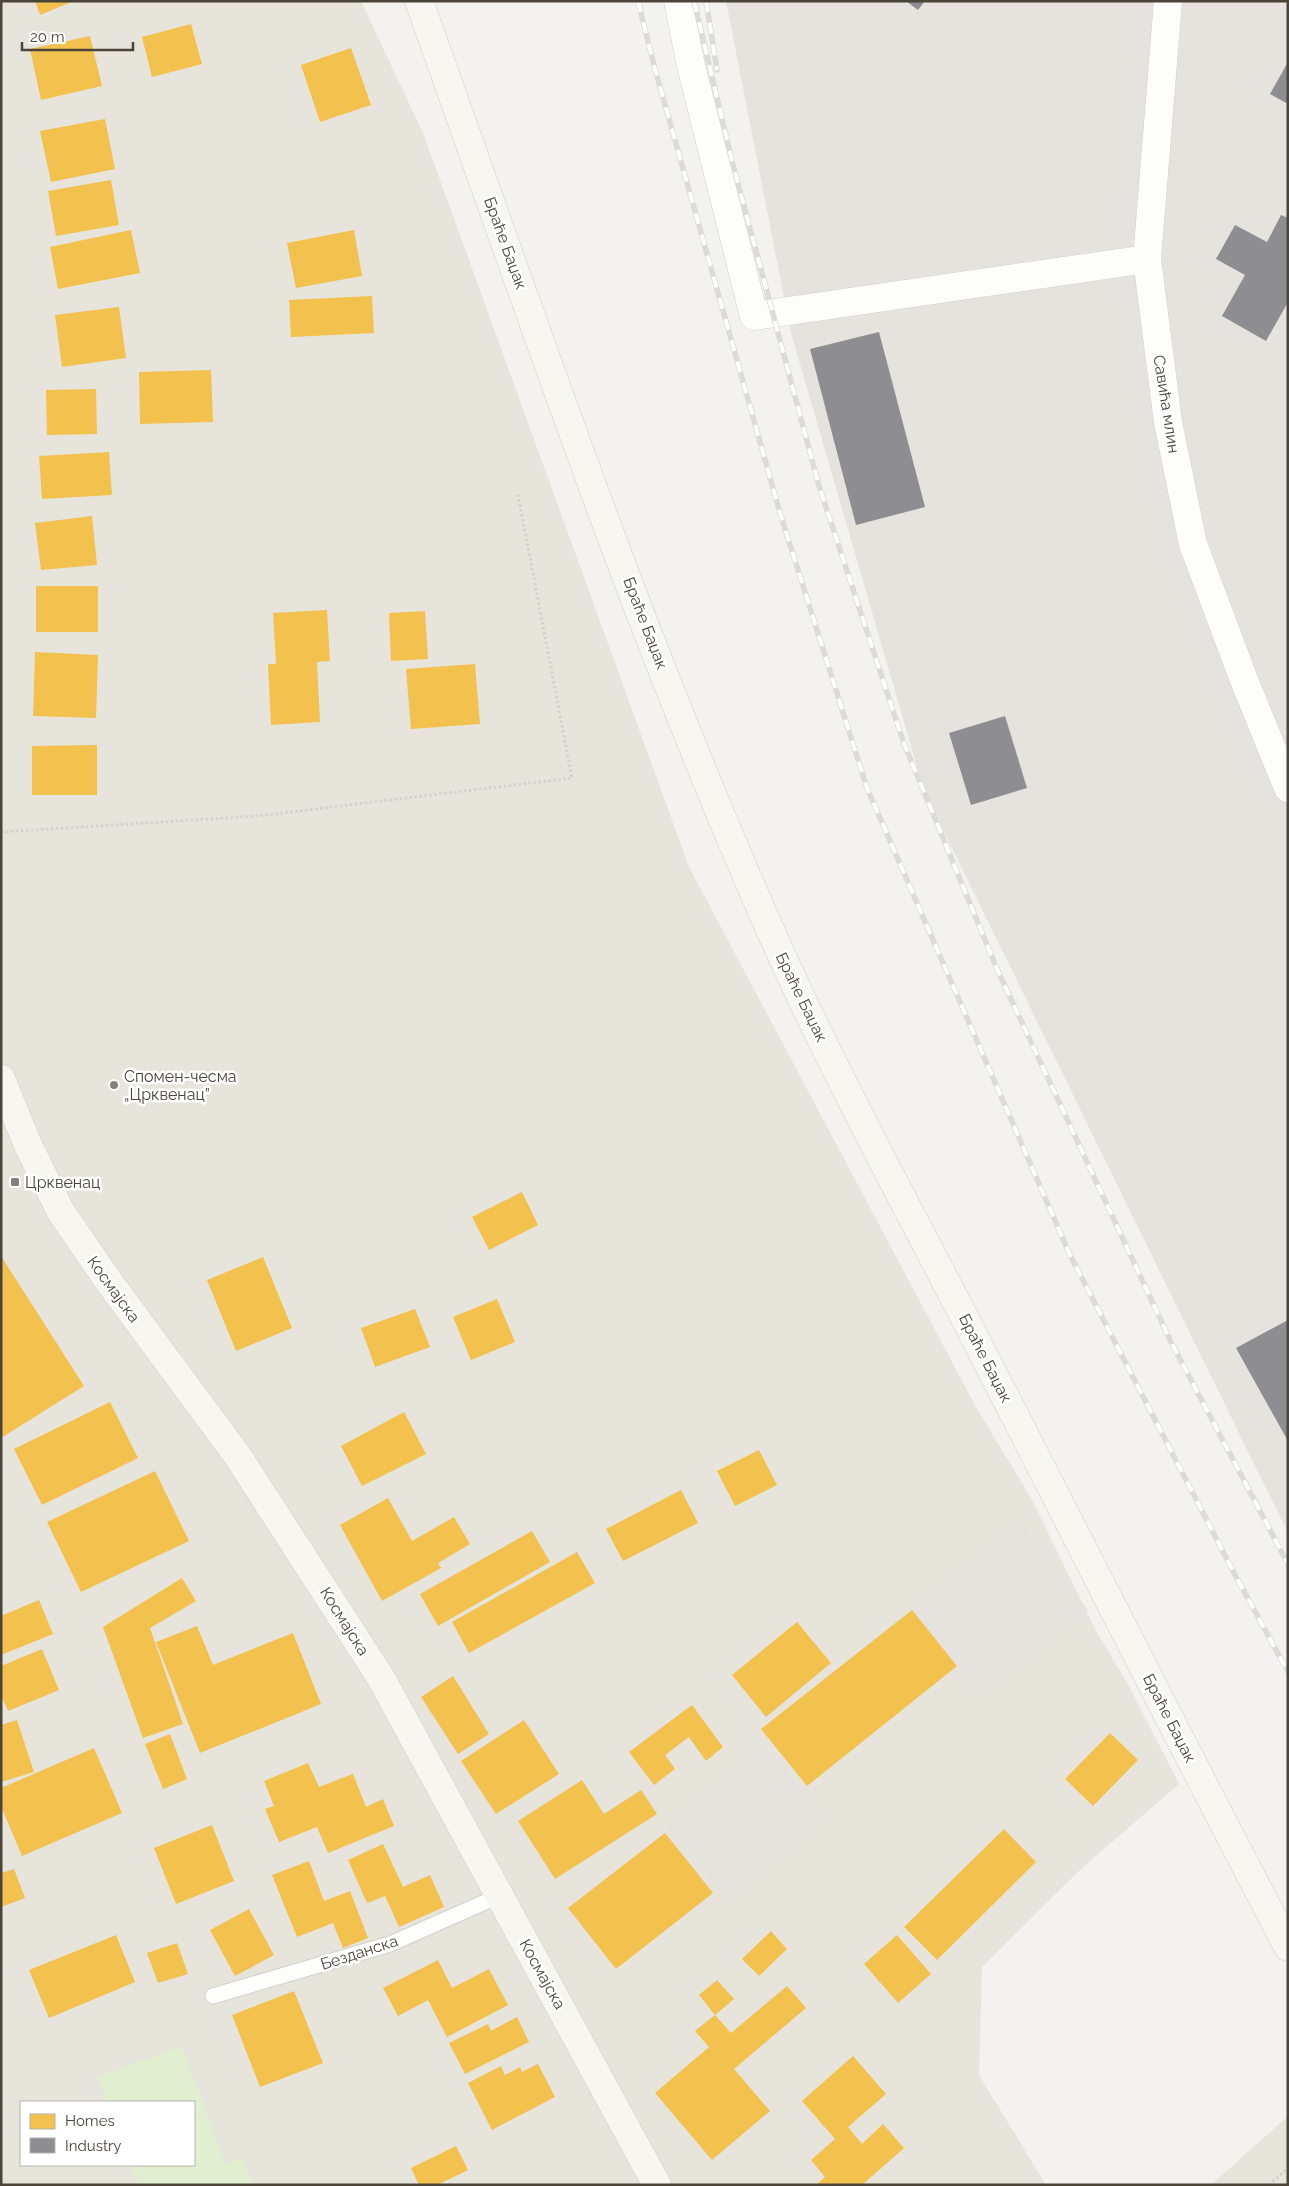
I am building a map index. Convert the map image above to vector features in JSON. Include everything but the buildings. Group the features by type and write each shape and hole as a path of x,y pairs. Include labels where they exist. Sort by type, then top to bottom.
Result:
{"main road":[{"name":"Браће Баџак","path":"419,1 559,395 610,530 736,852 775,941 881,1153 1288,1947"},
{"name":"Космајска","path":"1,1079 28,1145 61,1212 82,1244 237,1455 347,1623 410,1728 657,2185"},
{"path":"1,1124 12,1128 28,1145"}],"street":[{"path":"678,1 692,66 754,316 1147,259"},
{"name":"Савића млин","path":"1168,1 1147,259 1168,422 1194,544 1244,680 1288,788"}],"lane":[{"name":"Безданска","path":"213,1996 390,1944 500,1895"}],"path":[{"path":"1,832 257,816 572,778 518,495"},
{"path":"1268,2185 1288,2168"}],"shaded area":[{"path":"1,1 361,1 423,133 689,867 976,1407 1031,1498 1095,1629 1129,1686 1179,1784 1081,1869 982,1967 979,2075 1046,2185 1,2185"},
{"path":"726,1 1288,1 1288,1533 924,791 791,333"},
{"path":"1019,1524 1088,1610 981,1695 912,1610"},
{"path":"763,1746 826,1817 730,1899 668,1828"},
{"path":"1288,2116 1288,2185 1211,2185"}],"green space":[{"path":"182,2046 225,2164 242,2157 253,2185 138,2185 130,2166 195,2166 195,2101 107,2101 98,2077"}],"railway":[{"path":"638,1 655,69 780,513 867,788 1070,1255 1233,1571 1288,1672"},
{"path":"694,1 732,161 819,486 903,741 997,969 1171,1342 1288,1564"},
{"path":"706,1 717,70"}],"place":[{"name":"Спомен-чесма „Црквенац”","path":"114,1085"},
{"name":"Црквенац","path":"15,1182"}]}
